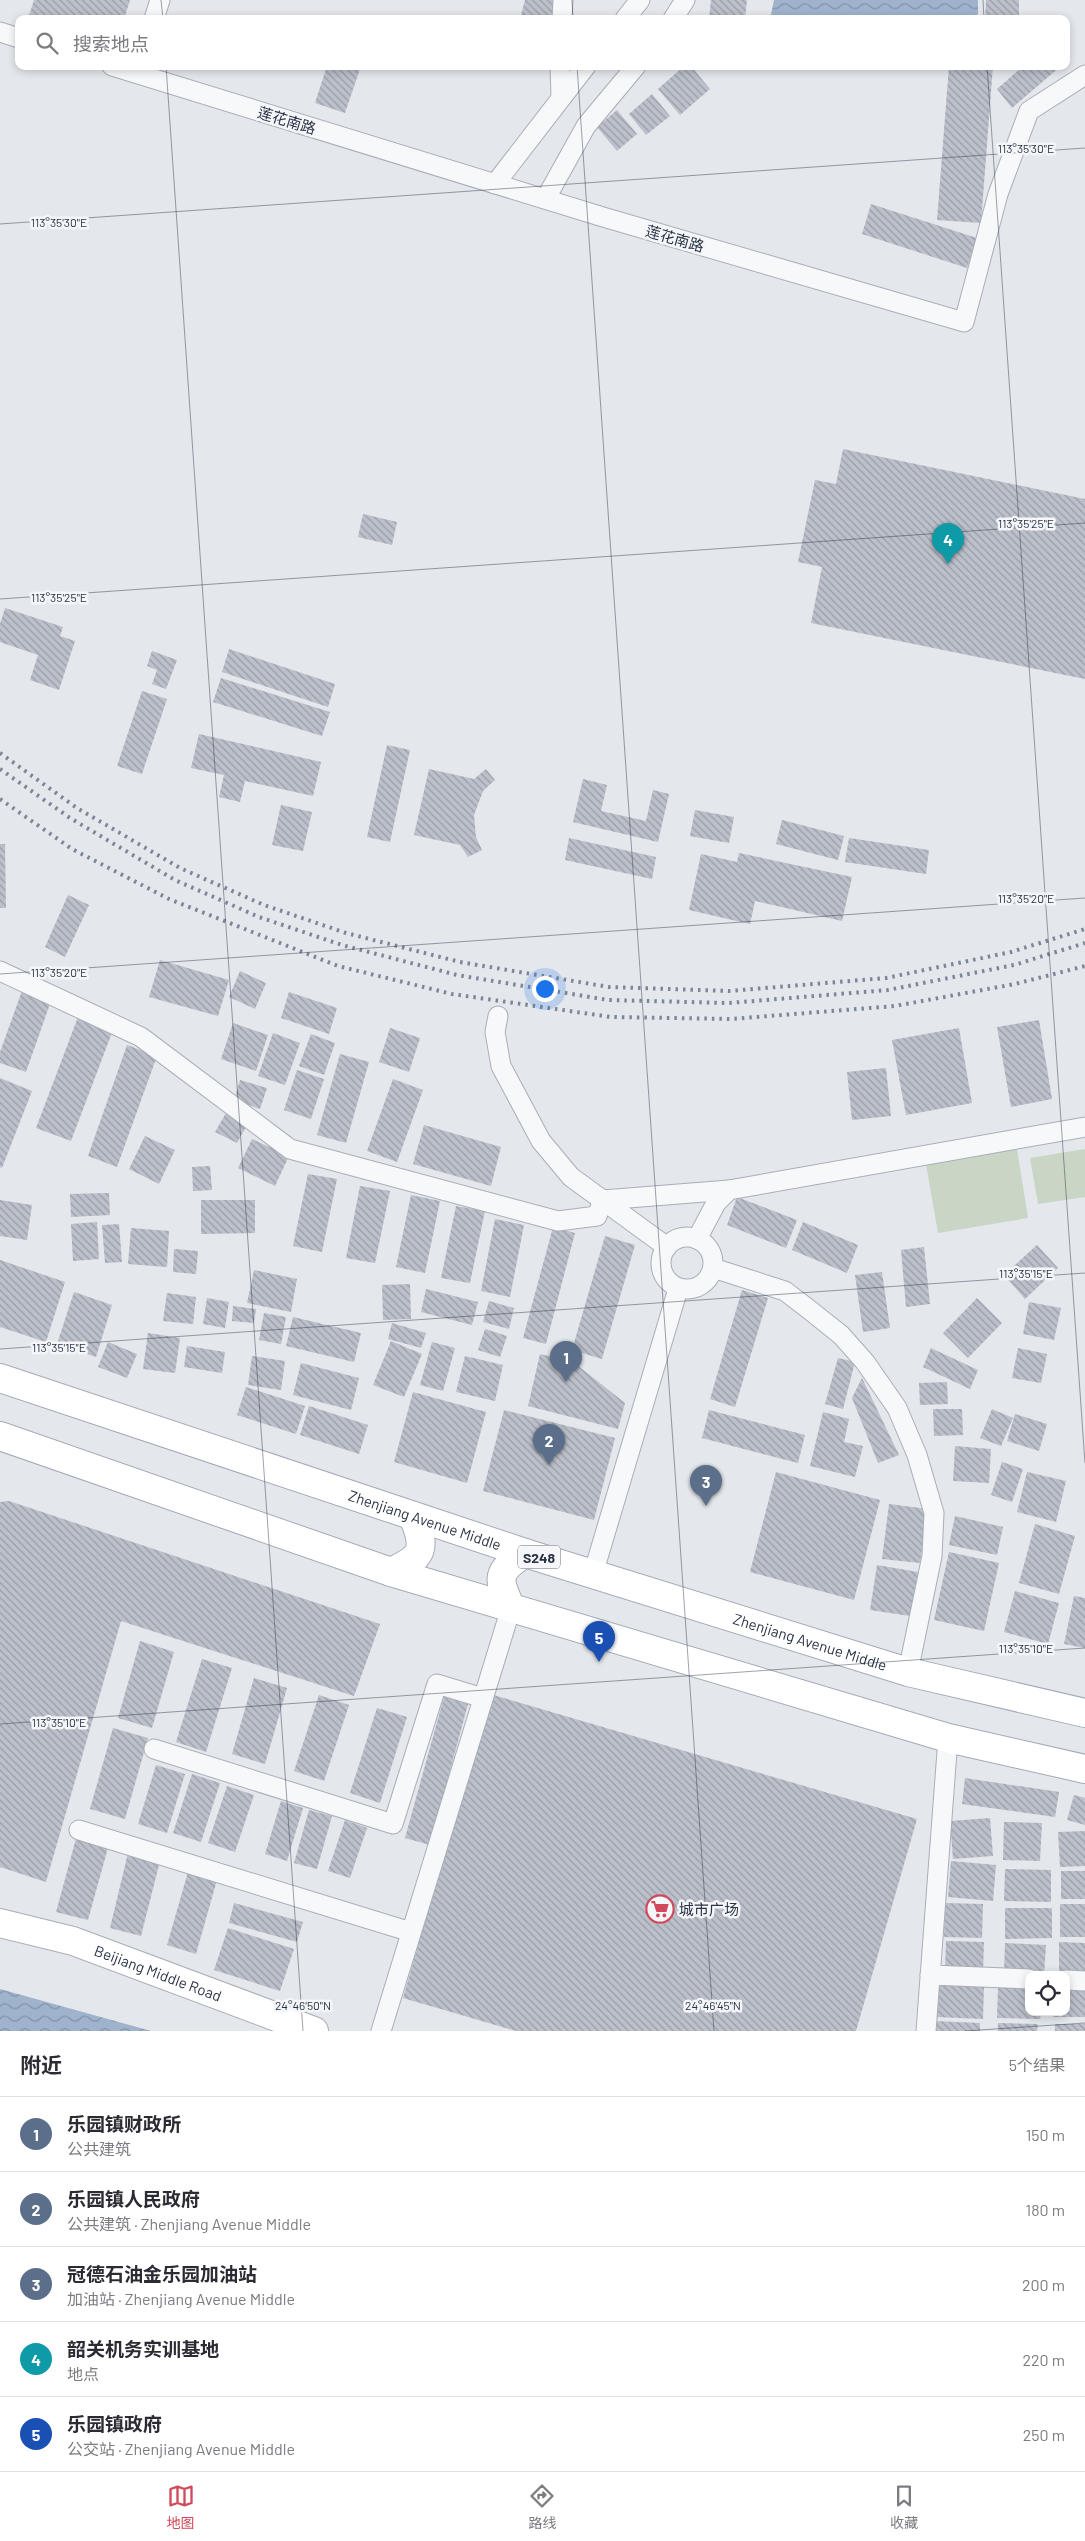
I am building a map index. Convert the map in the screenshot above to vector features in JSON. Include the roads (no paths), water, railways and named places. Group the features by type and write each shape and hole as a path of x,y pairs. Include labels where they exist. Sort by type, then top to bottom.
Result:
{"main road":[{"name":"Zhenjiang Avenue Middle","path":"0,1378 525,1553 908,1672 1085,1713"},
{"path":"0,1436 391,1572 948,1738 1085,1770"},
{"path":"391,1572 409,1564 419,1554 421,1538 413,1516"},
{"path":"511,1608 501,1587 501,1576 508,1565 525,1553"},
{"name":"Beijiang Middle Road","path":"0,1923 73,1941 314,2031"}],"street":[{"path":"155,15 160,0"},
{"path":"562,15 563,0"},
{"path":"628,15 640,0"},
{"path":"676,15 686,0"},
{"path":"0,32 15,37"},
{"name":"莲花南路","path":"138,70 602,217 964,322 998,194 1029,111 1085,75"},
{"path":"560,70 561,97"},
{"path":"495,184 583,70"},
{"path":"546,198 586,126 633,70"},
{"path":"0,971 141,1037 290,1149 558,1221 597,1216 603,1200"},
{"path":"498,1016 495,1032 501,1066 541,1141 571,1177 666,1247"},
{"path":"603,1200 729,1190 1085,1127"},
{"path":"697,1239 716,1203 729,1190"},
{"path":"681,1238 697,1239 709,1250 713,1268 710,1276 696,1288 678,1288 670,1284 661,1270 660,1262 666,1247 681,1238"},
{"path":"713,1268 785,1291 805,1306 841,1335 865,1362 897,1408 917,1455 934,1513 932,1556 908,1672"},
{"path":"593,1574 678,1288"},
{"path":"381,2031 511,1608"},
{"path":"154,1749 393,1824 437,1684 483,1698"},
{"path":"926,2031 948,1738"},
{"path":"79,1830 412,1932"},
{"path":"930,1975 1025,1979"},
{"path":"1070,1980 1085,1981"}],"water":[{"path":"774,0 978,0 976,15 771,15"},
{"path":"0,1989 151,2031 0,2031"}],"railway":[{"path":"0,753 77,808 180,868 264,905 346,933 460,962 609,987 729,991 886,978 1011,952 1085,929"},
{"path":"0,769 70,818 175,880 259,917 342,945 457,975 608,1000 729,1003 888,990 1014,965 1085,943"},
{"path":"0,799 72,849 169,899 338,966 452,994 611,1017 731,1019 895,1006 1015,984 1085,966"}],"place":[{"name":"韶关机务实训基地","path":"948,564"},
{"name":"乐园镇财政所","path":"566,1382"},
{"name":"乐园镇人民政府","path":"549,1465"},
{"name":"冠德石油金乐园加油站","path":"706,1506"},
{"name":"乐园镇政府","path":"599,1662"},
{"name":"城市广场","path":"660,1909"}]}
